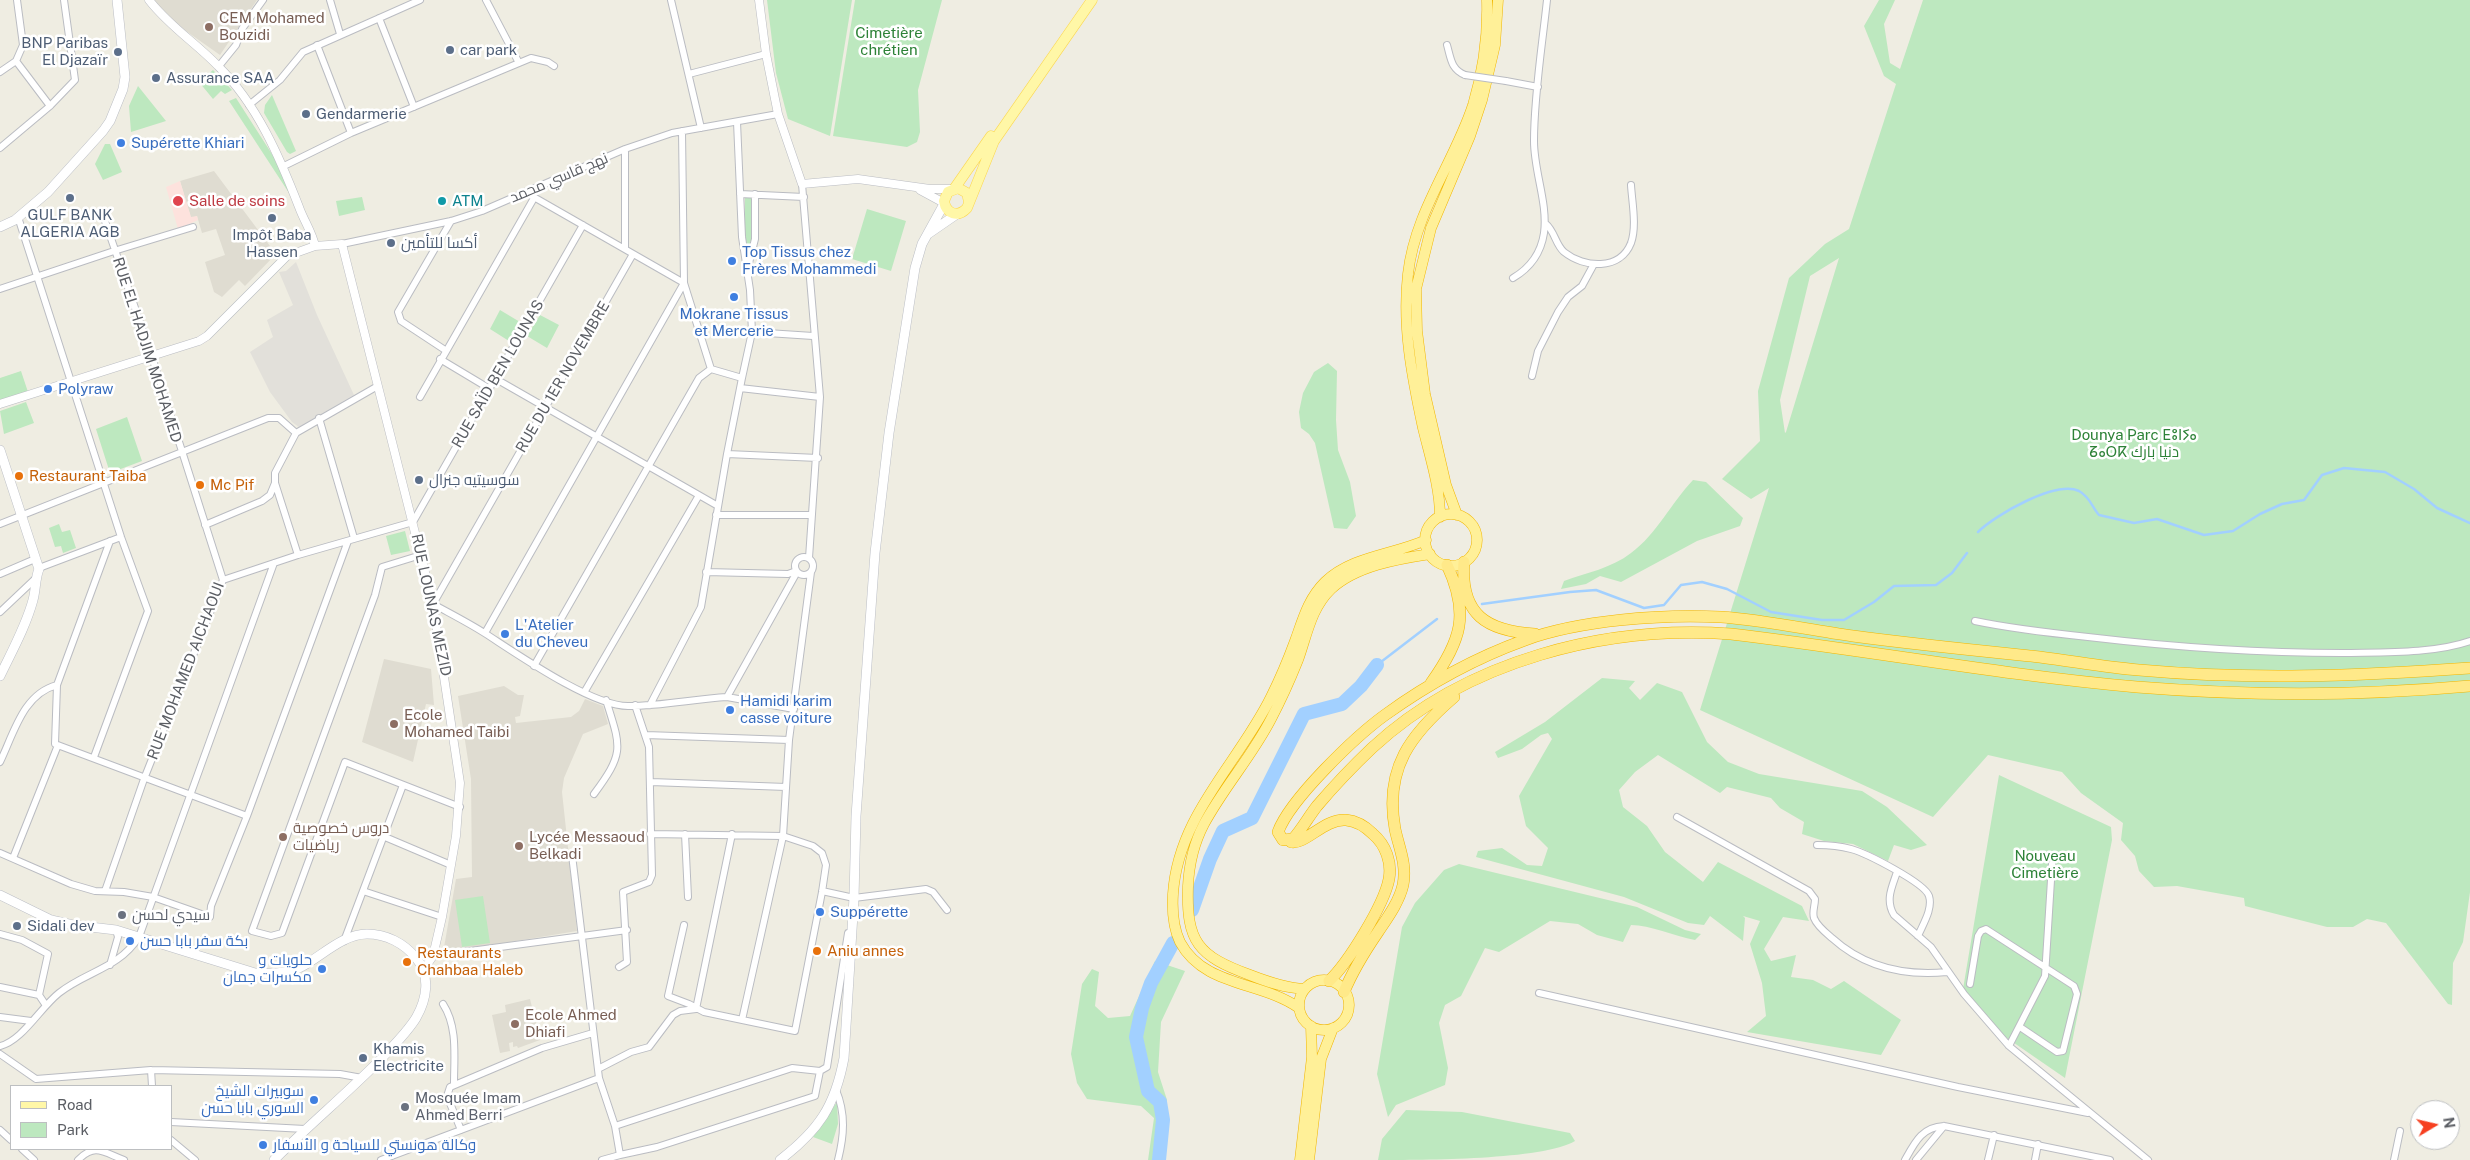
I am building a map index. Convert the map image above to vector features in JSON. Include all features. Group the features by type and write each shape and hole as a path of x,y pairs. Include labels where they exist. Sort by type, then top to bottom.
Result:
{"highway":[{"path":"1440,517 1437,488 1415,391 1409,354 1406,321 1408,274 1413,241 1424,210 1473,105 1488,22 1487,0"},
{"path":"1457,515 1440,517 1429,527 1426,540 1430,554 1440,563 1447,565 1464,562 1473,554 1477,536 1472,525 1457,515 1446,485 1426,394 1417,330 1416,289 1431,228 1470,136 1482,100 1495,45 1498,0"},
{"path":"1299,1008 1275,994 1215,975 1202,968 1189,955 1180,940 1174,922 1173,897 1177,866 1197,812 1248,737 1271,698 1288,659 1304,613 1313,596 1326,582 1343,569 1426,540"},
{"path":"1304,990 1276,984 1229,967 1210,957 1200,947 1190,926 1188,910 1188,881 1195,847 1204,824 1242,768 1271,720 1292,674 1314,613 1323,598 1336,585 1351,575 1401,559 1430,554"},
{"path":"1464,562 1464,590 1479,617 1501,630 1542,635"},
{"path":"1430,684 1450,655 1460,622 1459,599 1447,565"},
{"path":"1328,981 1345,964 1383,897 1389,878 1388,856 1381,843 1359,823 1345,820 1324,825 1298,842 1280,838 1278,828 1318,779 1375,722 1430,684 1483,658 1542,635 1594,624 1644,619 1723,617 1850,636 2173,673 2325,677 2470,668"},
{"path":"1290,841 1317,806 1374,747 1423,709 1470,682 1529,659 1568,647 1629,636 1682,632 1752,637 2108,684 2176,690 2332,694 2470,686"},
{"path":"1344,992 1363,955 1395,905 1403,884 1404,862 1393,811 1394,782 1400,763 1418,730 1470,682"},
{"path":"1328,981 1338,985 1344,992 1348,1005 1346,1014 1341,1022 1332,1028 1320,1030 1310,1026 1302,1017 1299,1008 1300,998 1304,990 1316,982 1328,981"},
{"path":"1300,1160 1312,1057 1310,1026"},
{"path":"1309,1160 1320,1059 1332,1028"}],"main road":[{"path":"1,226 18,217 48,192 110,121 123,89 125,77 117,0"},
{"path":"780,1160 812,1130 829,1108 836,1090 844,1058 854,898 856,816 875,553 884,475 915,268 928,234 944,204 945,196 953,189 1086,0"},
{"path":"928,234 965,210 994,141 1092,0"},
{"path":"953,189 963,190 967,193 969,202"},
{"path":"944,204 948,210 957,214"},
{"path":"0,450 23,514 37,563 34,598 0,676"},
{"path":"0,895 51,920 73,925 116,930 255,973 273,974 300,968 344,941 366,934 384,937 404,946 424,969 426,988 423,1002 416,1018 406,1033 362,1078 274,1160"}],"street":[{"path":"0,72 16,61 23,45 17,0"},
{"path":"0,148 50,106 75,80 64,0"},
{"path":"149,0 180,33 219,66 248,104 284,166 304,220 312,232 315,246"},
{"path":"219,66 236,46 242,29 263,0"},
{"path":"330,0 340,34"},
{"path":"248,104 274,86 303,52 420,0"},
{"path":"486,0 519,63"},
{"path":"671,0 701,128"},
{"path":"742,1020 783,836 790,740 811,572 814,566 809,558 818,458 820,397 813,336 804,197 802,184 778,114 766,54 759,0"},
{"path":"1513,278 1529,267 1535,258 1542,241 1545,223 1534,144 1547,0"},
{"path":"379,18 414,107"},
{"path":"317,45 351,133"},
{"path":"1447,45 1452,67 1456,71 1465,75 1538,87"},
{"path":"689,74 766,54"},
{"path":"284,166 351,133 531,58 537,58 554,66"},
{"path":"16,61 50,106"},
{"name":"نهج قاسي محمد","path":"342,244 451,221 482,211 625,149 682,131 778,114"},
{"path":"650,705 697,618 701,607 727,454 752,332 750,290 742,237 737,122"},
{"path":"682,131 684,283 711,369"},
{"path":"625,149 625,248"},
{"path":"802,184 858,179 914,187 953,189"},
{"path":"1545,223 1552,230 1563,250 1594,264 1610,263 1625,252 1631,243 1633,232 1631,185"},
{"path":"914,187 944,204"},
{"path":"525,192 684,283"},
{"path":"740,194 804,197"},
{"path":"747,272 755,239 755,194"},
{"path":"420,397 445,350 534,198"},
{"path":"18,217 35,278 72,381 121,537 148,611 94,757"},
{"name":"RUE EL HADJIM MOHAMED","path":"105,221 152,357 180,451"},
{"path":"445,350 401,321 398,312 451,221"},
{"name":"RUE SAÏD BEN LOUNAS","path":"414,522 583,225"},
{"path":"0,289 193,227"},
{"path":"0,404 152,357 207,336 287,256 315,246 342,244"},
{"name":"RUE LOUNAS MEZID","path":"342,244 376,387 414,522 433,604 459,774 460,807 442,917 433,956 424,969"},
{"name":"RUE DU 1ER NOVEMBRE","path":"433,604 633,254"},
{"path":"1532,376 1538,351 1558,312 1568,297 1582,286 1594,264"},
{"path":"485,633 598,438 684,283"},
{"path":"752,332 813,336"},
{"path":"440,359 490,388"},
{"path":"711,369 742,378"},
{"path":"534,666 699,378 711,369"},
{"path":"496,379 698,497 718,506"},
{"path":"298,555 275,483 275,473 296,433 319,418 376,387"},
{"path":"740,388 820,397"},
{"path":"0,524 104,484 180,451 268,418 279,418 296,433"},
{"path":"0,853 71,884 104,891 153,897 210,916 211,906 247,816 351,539 319,418"},
{"name":"RUE MOHAMED AICHAOUI","path":"104,891 144,779 223,580 180,451"},
{"path":"727,454 818,458"},
{"path":"206,525 262,502 270,496 275,483"},
{"path":"585,691 698,497"},
{"path":"716,515 812,515"},
{"path":"223,580 298,555 414,522"},
{"path":"0,574 110,542 121,537"},
{"path":"110,542 58,685 55,744 94,757 189,796 247,816"},
{"path":"421,555 382,567 376,595 252,931 271,936 282,933 345,762 460,807"},
{"path":"727,697 797,572 795,564 799,558 809,558"},
{"path":"0,1046 12,1043 45,1004 61,992 123,958 139,937 274,563"},
{"path":"706,572 788,574 797,572 804,575 811,572"},
{"path":"0,612 35,579"},
{"path":"433,604 485,633 534,666 606,700 628,706 727,697 794,709"},
{"path":"1975,621 2018,629 2152,645 2245,652 2382,652 2443,647 2470,640"},
{"path":"0,762 27,704 44,688 58,685"},
{"path":"594,794 615,764 618,753 618,744 606,700"},
{"path":"619,967 627,962 627,930 623,892 649,882 652,875 650,834 651,782 646,735 639,722 635,705"},
{"path":"646,735 790,740"},
{"path":"13,858 58,745"},
{"path":"651,782 786,786"},
{"path":"344,941 385,837 403,785"},
{"path":"1677,817 1812,893 1815,899 1813,913 1815,921 1839,944 1854,955 1870,963 1909,973 1947,972"},
{"path":"598,1069 631,1052 649,1047 673,1015 680,1010 696,1009 795,1031 826,865 822,853 813,846 783,836 650,834"},
{"path":"685,834 688,897"},
{"path":"696,1009 732,834"},
{"path":"385,837 451,865"},
{"path":"1817,845 1851,849 1868,855 1922,885 1930,897 1928,912 1918,936"},
{"path":"572,855 599,1078 615,1126 620,1155"},
{"path":"2009,1046 2041,987 2047,968 2052,864"},
{"path":"1897,872 1889,896 1891,909 1898,919 1931,948 1947,972 2009,1046 2088,1113 2148,1160"},
{"path":"822,891 854,898 926,889 933,892 947,910"},
{"path":"363,891 442,917"},
{"path":"615,1126 792,1068 820,1071 827,1067 854,898"},
{"path":"684,925 668,996 689,1004 696,1009"},
{"path":"1970,984 1978,936 1983,929 1989,929 2072,983 2076,991 2065,1049 2061,1053 2020,1027"},
{"path":"110,966 118,937 116,930"},
{"path":"433,956 627,930"},
{"path":"0,934 22,940 48,954 38,995"},
{"path":"0,987 38,995 45,1004"},
{"path":"1539,993 1958,1087 2088,1113"},
{"path":"443,1004 450,1016 452,1026 454,1084"},
{"path":"0,1017 31,1021"},
{"path":"461,1130 447,1096 454,1084 542,1048 593,1033"},
{"path":"0,1054 42,1085"},
{"path":"36,1079 151,1070 340,1074 362,1078"},
{"path":"151,1070 152,1085"},
{"path":"602,1160 657,1147 815,1096 820,1071"},
{"path":"381,1160 599,1078"},
{"path":"836,1090 842,1104 844,1118 842,1143 838,1160"},
{"path":"172,1122 305,1130"},
{"path":"1916,1160 1944,1126"},
{"path":"1905,1160 1920,1136 1931,1128 1944,1126 2110,1160"},
{"path":"0,1130 10,1139"},
{"path":"2394,1160 2400,1131"},
{"path":"1988,1160 1994,1135"},
{"path":"172,1141 195,1160"},
{"path":"2035,1160 2038,1144"},
{"path":"23,1150 34,1160"},
{"path":"78,1160 88,1150"},
{"path":"98,1150 124,1160"}],"shaded area":[{"name":"CEM Mohamed Bouzidi","path":"154,0 257,0 220,55 169,19"},
{"path":"214,171 276,254 245,286 239,280 222,297 214,292 205,262 225,255 216,229 202,233 197,216 191,218 180,181"},
{"name":"Salle de soins","path":"180,181 191,217 197,216 198,220 178,229 166,187"},
{"path":"296,262 317,315 354,395 299,427 292,422 270,392 250,352 273,337 267,320 293,305 279,272 286,271"},
{"name":"Ecole Mohamed Taibi","path":"384,659 431,669 434,705 426,704 413,762 362,742"},
{"name":"Lycée Messaoud Belkadi","path":"504,686 518,695 524,695 520,716 515,717 516,723 571,717 579,711 585,699 603,706 608,724 583,734 564,778 562,792 577,931 443,953 456,879 472,877 471,779 458,696"},
{"name":"Ecole Ahmed Dhiafi","path":"530,999 540,1040 518,1048 517,1046 513,1047 513,1042 509,1043 510,1051 500,1053 492,1015 506,1012 505,1005"}],"green space":[{"path":"767,0 852,0 830,136 788,119 776,73"},
{"name":"Cimetière chrétien","path":"855,0 942,0 918,90 920,132 917,142 907,147 833,136"},
{"name":"Dounya Parc ⴹⵓⵏⵢⴰ ⵒⴰⵔⴽ دنيا بارك","path":"1879,0 1895,0 1884,24 1890,63 1900,69 1923,0 2470,0 2470,892 2463,942 2453,963 2452,1005 2448,1004 2386,923 2367,919 2353,927 2327,927 2245,906 2244,898 2177,886 2154,887 2139,871 2135,856 2121,840 2123,823 2081,793 2062,772 1988,755 1933,817 1700,710 1769,488 1751,499 1722,479 1760,441 1758,391 1789,278 1825,244 1849,229 1896,84 1884,76 1864,26","holes":["1839,258 1786,432 1780,400 1810,276"]},
{"path":"213,70 232,90 225,94 221,91 213,99 199,82"},
{"path":"138,86 166,121 131,132 129,106"},
{"path":"272,95 296,151 290,154 264,113 265,105"},
{"path":"236,98 279,165 290,191 289,193 229,101"},
{"path":"105,144 110,144 122,172 103,180 95,164"},
{"path":"362,197 365,210 339,216 336,201"},
{"path":"745,197 751,197 752,237 748,252 745,239"},
{"path":"867,209 906,221 891,271 852,259"},
{"path":"500,310 520,322 509,341 490,329"},
{"path":"540,315 559,325 547,348 527,336"},
{"path":"1328,363 1337,371 1336,420 1338,450 1350,482 1356,516 1347,529 1334,528 1315,443 1309,434 1301,428 1299,412 1303,393 1314,372"},
{"path":"21,371 28,392 0,401 0,378"},
{"path":"26,402 34,423 4,434 0,411"},
{"path":"127,417 142,461 110,473 96,429"},
{"path":"1693,480 1706,482 1743,518 1740,526 1697,541 1621,582 1600,576 1586,584 1561,589 1564,581 1607,566 1631,553 1649,537"},
{"path":"59,524 62,532 70,530 76,548 63,553 61,546 55,547 49,528"},
{"path":"405,531 410,551 391,555 386,536"},
{"path":"1602,678 1635,681 1629,688 1640,700 1657,683 1682,692 1707,742 1728,762 1759,774 1862,791 1887,807 1927,845 1911,850 1894,845 1888,861 1853,844 1824,841 1802,834 1804,822 1780,808 1771,798 1727,787 1720,793 1658,755 1635,772 1619,790 1623,807 1647,826 1665,852 1703,882 1718,862 1802,906 1809,921 1783,917 1764,949 1771,961 1796,955 1791,977 1813,980 1831,989 1844,981 1901,1020 1881,1055 1747,1032 1766,1016 1762,983 1750,944 1760,921 1743,916 1745,918 1743,941 1710,916 1704,925 1688,923 1624,897 1476,857 1478,851 1502,848 1527,865 1542,866 1548,848 1526,826 1519,796 1552,739 1548,733 1541,735 1522,749 1498,758 1495,752 1545,722"},
{"name":"Nouveau Cimetière","path":"1999,775 2111,827 2112,840 2065,1078 2004,1036 1963,989"},
{"path":"1459,864 1637,907 1685,930 1701,934 1695,940 1638,925 1631,925 1623,942 1597,935 1578,924 1550,921 1499,952 1485,948 1461,996 1445,1005 1439,1023 1448,1068 1445,1085 1396,1105 1388,1117 1377,1074 1402,927 1415,903 1444,870"},
{"path":"483,896 490,943 462,947 455,900"},
{"path":"1155,961 1185,971 1161,1022 1158,1072 1167,1100 1164,1160 1148,1160 1154,1118 1141,1106 1087,1099 1077,1083 1071,1054 1082,984 1092,969 1099,972 1095,1006 1108,1018 1130,1016"},
{"path":"837,1102 838,1124 832,1144 813,1137"},
{"path":"1406,1110 1462,1112 1570,1133 1575,1141 1537,1152 1481,1158 1378,1160 1382,1139"}],"waterway":[{"path":"1978,532 1998,517 2026,501 2056,490 2069,489 2083,493 2099,515 2134,523 2157,519 2204,535 2233,531 2260,514 2282,504 2304,500 2322,475 2344,468 2385,472 2414,489 2437,508 2470,523"},
{"path":"1482,604 1596,590 1644,608 1664,605 1681,585 1702,582 1727,589 1771,612 1822,620 1844,620 1874,602 1894,586 1936,585 1952,573 1967,553"},
{"path":"1377,665 1437,619"},
{"path":"1192,910 1210,859 1223,831 1252,818 1304,714 1342,704 1361,686 1377,665"},
{"path":"1159,1160 1163,1120 1160,1102 1148,1091 1136,1037 1142,1008 1151,983 1173,943"}],"place":[{"name":"CEM Mohamed Bouzidi","path":"209,27"},
{"name":"car park","path":"450,50"},
{"name":"BNP Paribas El Djazaïr","path":"118,52"},
{"name":"Assurance SAA","path":"156,78"},
{"name":"Gendarmerie","path":"306,114"},
{"name":"Supérette Khiari","path":"121,143"},
{"name":"GULF BANK ALGERIA AGB","path":"70,198"},
{"name":"Salle de soins","path":"178,201"},
{"name":"ATM","path":"442,201"},
{"name":"Impôt Baba Hassen","path":"272,218"},
{"name":"أكسا للتأمين","path":"391,243"},
{"name":"Top Tissus chez Frères Mohammedi","path":"732,261"},
{"name":"Mokrane Tissus et Mercerie","path":"734,297"},
{"name":"Polyraw","path":"48,389"},
{"name":"Restaurant Taiba","path":"19,476"},
{"name":"سوسيتيه جنرال","path":"419,480"},
{"name":"Mc Pif","path":"200,485"},
{"name":"L'Atelier du Cheveu","path":"505,634"},
{"name":"Hamidi karim casse voiture","path":"730,710"},
{"name":"Ecole Mohamed Taibi","path":"394,724"},
{"name":"دروس خصوصية رياضيات","path":"283,837"},
{"name":"Lycée Messaoud Belkadi","path":"519,846"},
{"name":"Suppérette","path":"820,912"},
{"name":"سيدي لحسن","path":"122,915"},
{"name":"Sidali dev","path":"17,926"},
{"name":"بكة سفر بابا حسن","path":"130,941"},
{"name":"Aniu annes","path":"817,951"},
{"name":"Restaurants Chahbaa Haleb","path":"407,962"},
{"name":"حلويات و مكسرات جمان","path":"322,969"},
{"name":"Ecole Ahmed Dhiafi","path":"515,1024"},
{"name":"Khamis Electricite","path":"363,1058"},
{"name":"سوبيرات الشيخ السوري بابا حسن","path":"314,1100"},
{"name":"Mosquée Imam Ahmed Berri","path":"405,1107"},
{"name":"وكالة هونستي للسياحة و الأسفار","path":"263,1145"}]}
